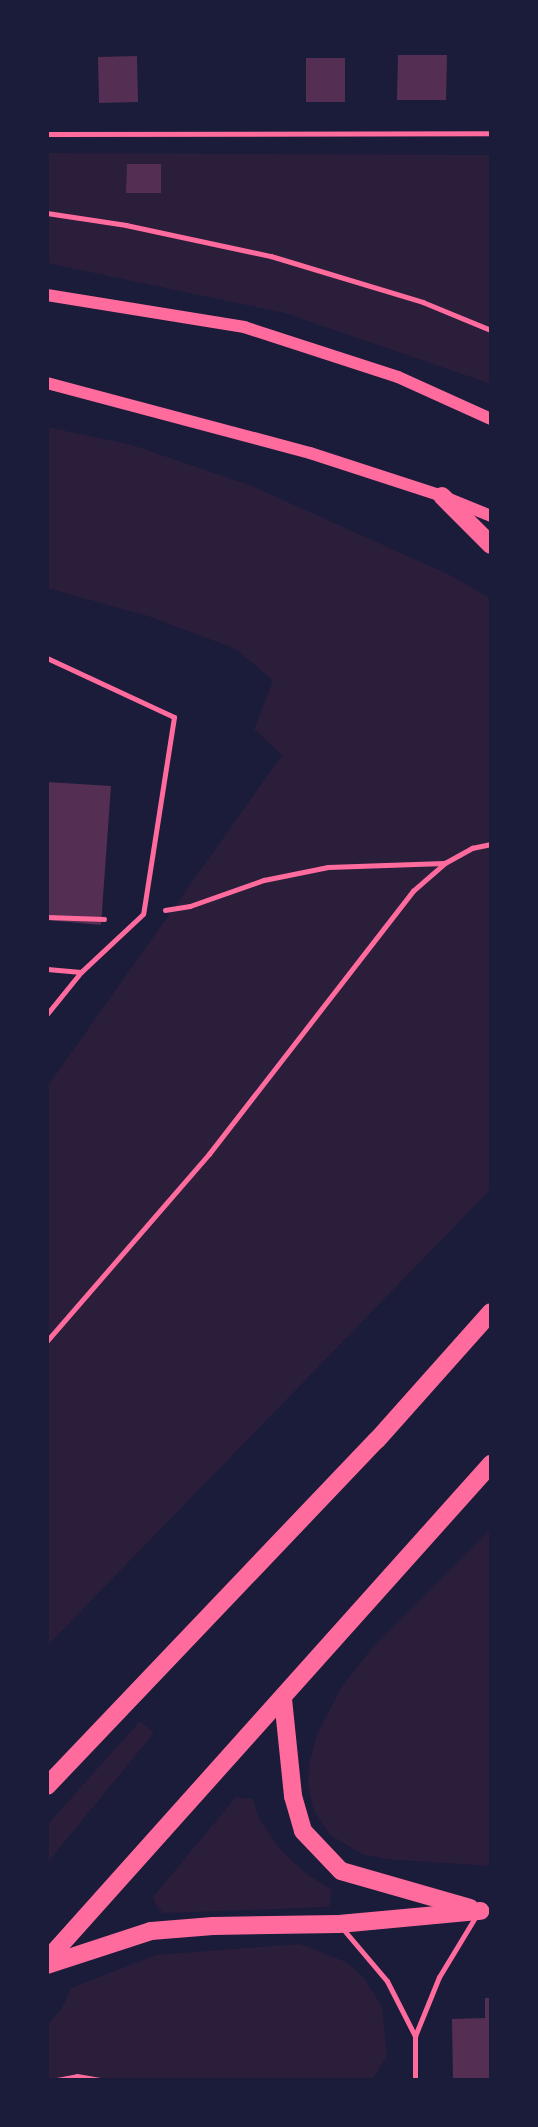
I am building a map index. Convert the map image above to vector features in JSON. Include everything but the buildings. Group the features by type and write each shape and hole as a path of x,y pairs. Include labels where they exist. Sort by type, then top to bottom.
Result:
{"main road":[{"path":"442,496 491,545"},
{"path":"47,1786 377,1440 491,1312"},
{"path":"47,1962 491,1464"},
{"path":"283,1699 293,1796 303,1831 341,1871 480,1911"},
{"path":"47,1769 75,1755"},
{"path":"47,1962 151,1931 213,1926 339,1924 480,1911"}],"street":[{"path":"47,295 244,327 398,377 491,419"},
{"path":"47,383 310,453 442,496 491,516"}],"lane":[{"path":"47,134 491,133"},
{"path":"47,658 174,717 143,914 81,972 47,1014"},
{"path":"47,969 81,972"},
{"path":"415,2080 415,2036 439,1977 480,1911"},
{"path":"339,1924 387,1981 415,2036"}],"path":[{"path":"47,213 125,225 271,256 423,302 491,330"},
{"path":"47,1341 209,1154 413,891 444,863 472,848 491,844"},
{"path":"47,917 90,920 190,906 264,880 327,867 444,863"},
{"path":"57,2080 78,2076 100,2080"}],"shaded area":[{"path":"47,153 491,155 491,384 285,313 47,263"},
{"path":"47,427 132,445 252,486 452,576 491,599 491,1189 47,1646 47,1087 282,755 254,729 273,681 236,649 148,616 47,588"},
{"path":"491,1529 491,1866 384,1859 362,1854 330,1835 314,1811 308,1786 309,1764 317,1734 341,1688 372,1648"},
{"path":"140,1721 154,1733 47,1863 47,1825"},
{"path":"236,1797 253,1799 258,1816 279,1848 305,1873 332,1890 329,1907 163,1913 156,1905 153,1897"},
{"path":"300,1944 346,1962 364,1978 382,2007 387,2056 372,2080 47,2080 47,2025 62,2008 71,1988 156,1955"}]}
